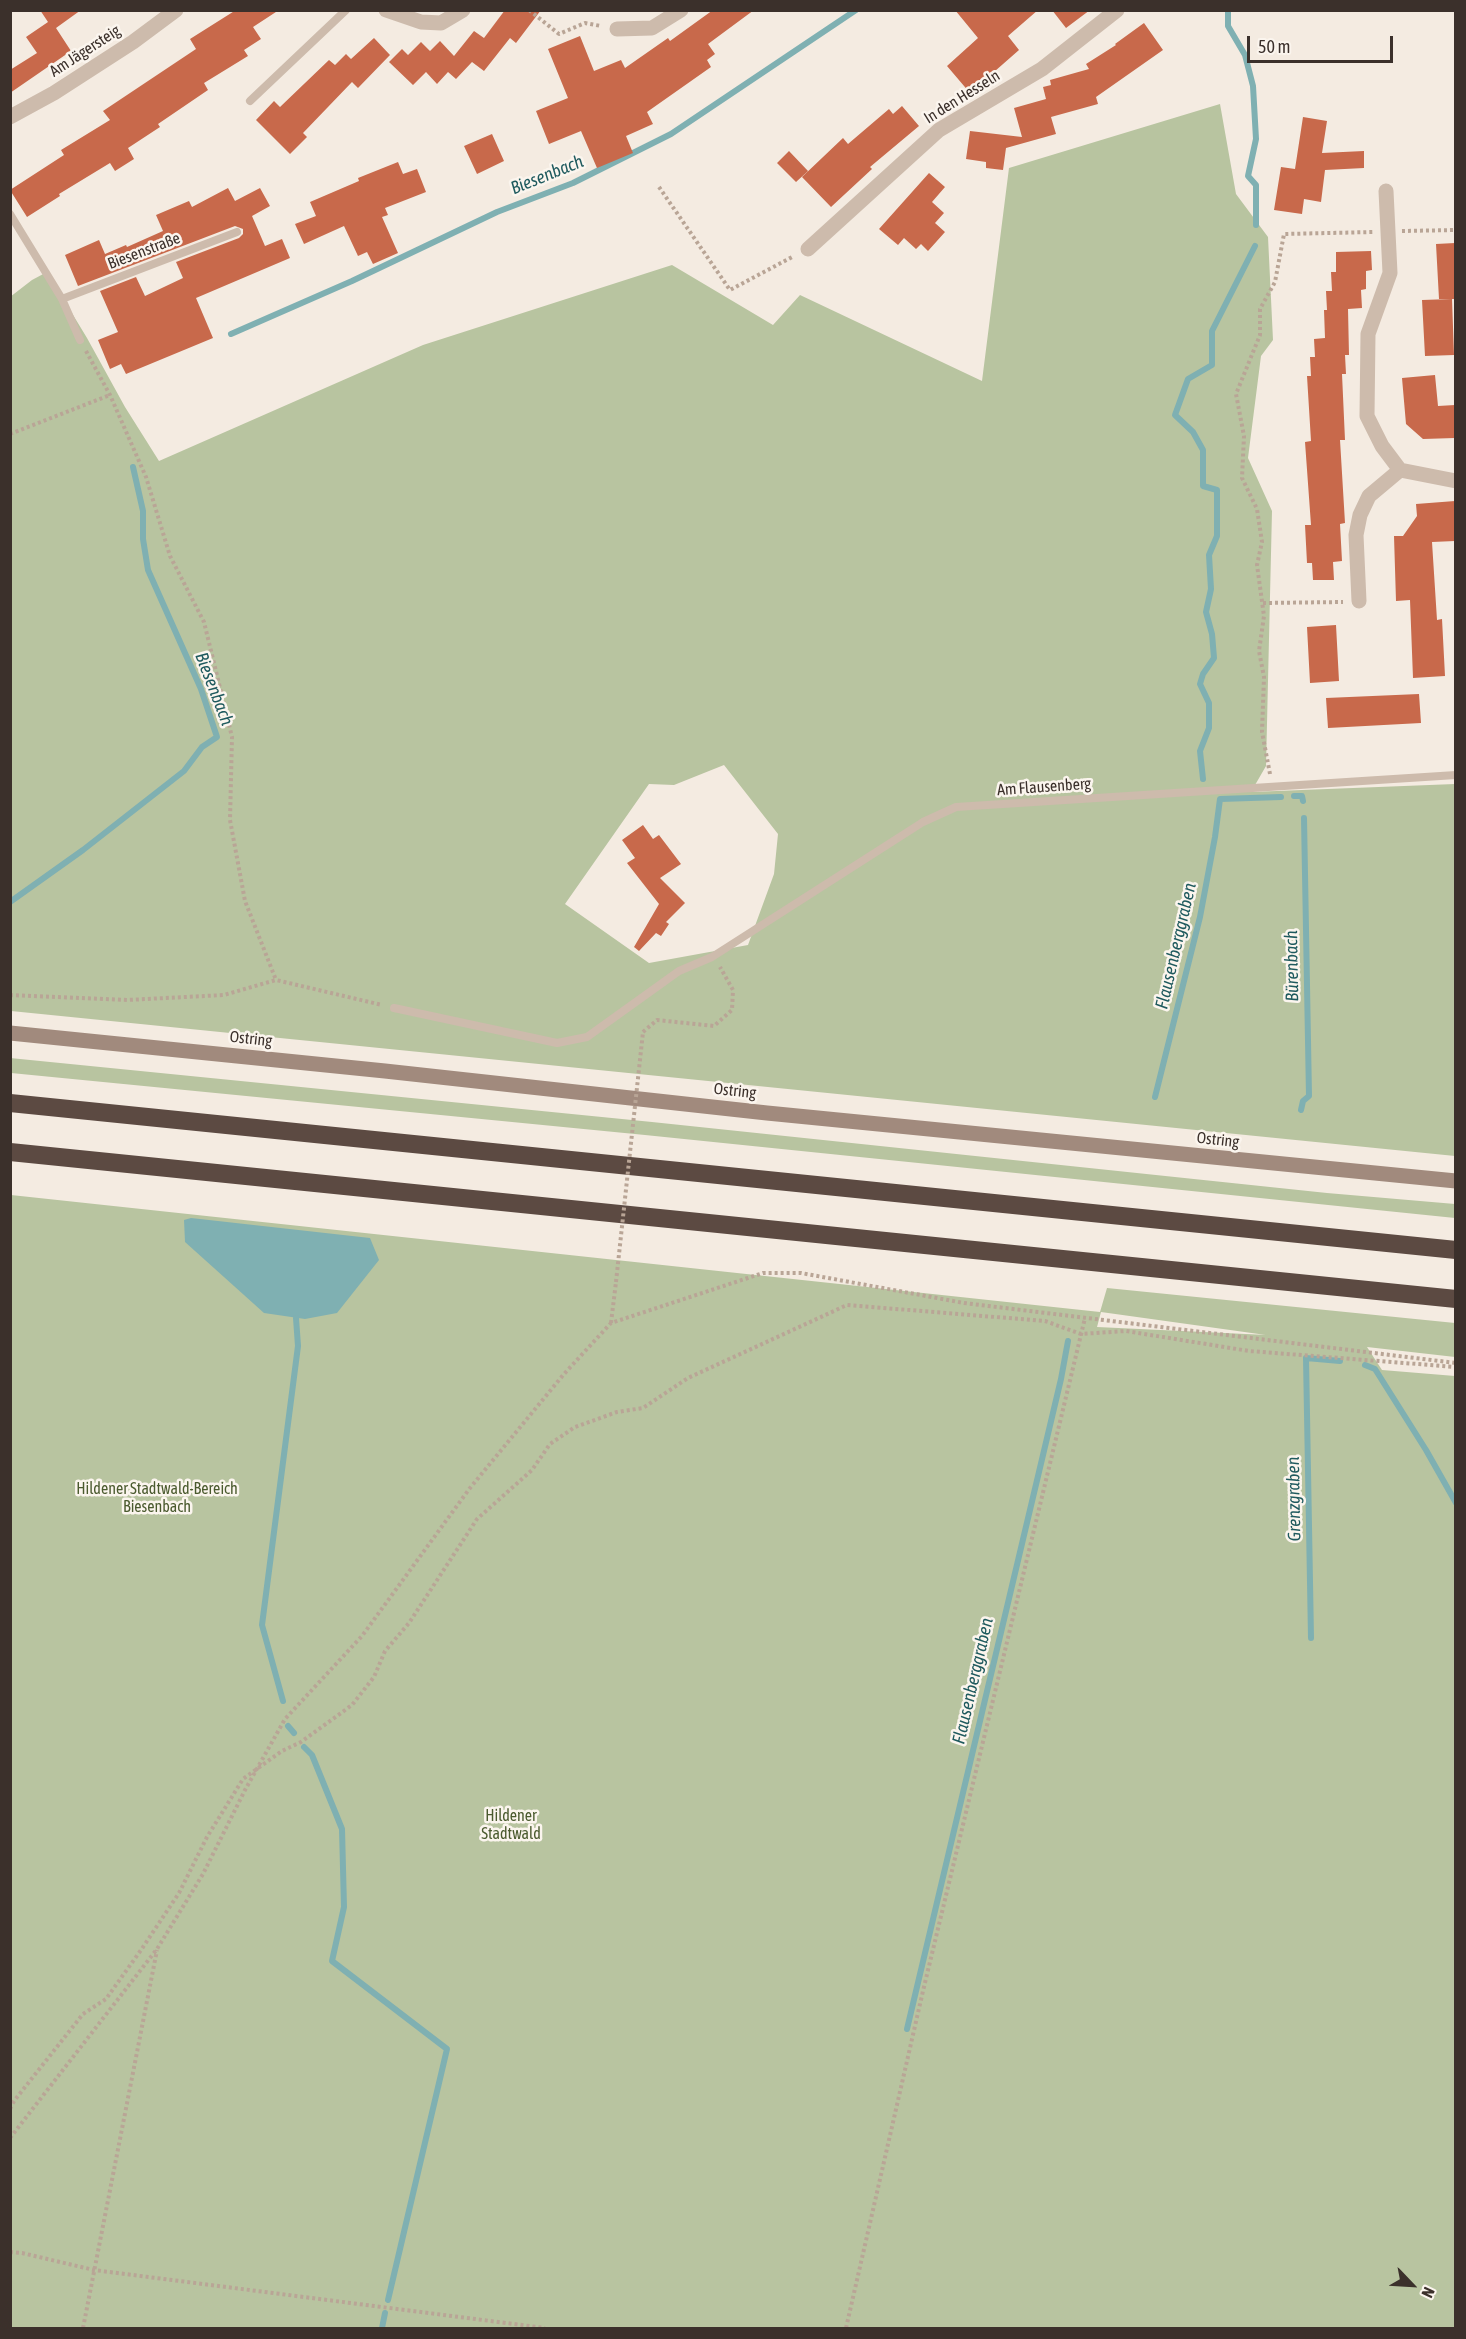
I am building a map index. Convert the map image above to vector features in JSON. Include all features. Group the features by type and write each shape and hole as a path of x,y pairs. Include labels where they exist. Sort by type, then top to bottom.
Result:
{"highway":[{"path":"10,1103 1455,1250"},
{"path":"10,1152 1455,1299"}],"main road":[{"name":"Ostring","path":"10,1033 767,1113 1455,1181"}],"street":[{"name":"Am Jägersteig","path":"10,117 74,81 176,10"},
{"path":"386,10 421,22 441,23 463,10"},
{"path":"617,29 652,28 681,10"},
{"name":"In den Hesseln","path":"808,249 939,130 1042,69 1117,10"},
{"path":"1386,191 1390,273 1368,334 1367,416 1382,446 1400,470 1455,481"},
{"path":"1359,601 1356,535 1360,515 1369,496 1400,470"}],"lane":[{"path":"250,101 346,10"},
{"path":"10,214 62,299 80,340"},
{"name":"Biesenstraße","path":"62,299 237,232"},
{"name":"Am Flausenberg","path":"394,1008 557,1043 586,1037 679,971 712,957 923,822 956,807 1455,775"}],"path":[{"path":"529,10 559,34 585,23 617,29"},
{"path":"659,187 730,290 808,249"},
{"path":"1271,788 1263,732 1264,677 1258,651 1264,616 1257,565 1262,542 1257,509 1242,478 1244,436 1236,394 1260,335 1260,309 1275,282 1284,234 1455,230"},
{"path":"80,340 110,395 146,477 170,556 204,622 232,737 230,820 245,901 276,980"},
{"path":"10,434 110,395"},
{"path":"1263,603 1359,601"},
{"path":"611,1323 643,1032 657,1020 714,1026 732,1010 733,990 724,971 712,957"},
{"path":"10,995 127,1000 224,995 276,980 394,1008"},
{"path":"10,2138 157,1949 203,1874 255,1771 285,1719 362,1636 470,1488 557,1381 611,1323 763,1273 801,1274 964,1303 1455,1365"},
{"path":"10,2109 83,2014 106,1999 179,1893 225,1807 243,1779 282,1751 301,1742 352,1705 374,1677 384,1651 409,1623 477,1519 532,1470 550,1444 575,1427 617,1412 643,1408 688,1378 847,1305 1045,1321 1081,1334 1126,1330 1249,1351 1455,1365"},
{"path":"846,2328 923,1991 1085,1318"},
{"path":"83,2328 157,1949"},
{"path":"10,2252 94,2270 545,2328"}],"green space":[{"path":"1220,104 1236,194 1268,237 1273,340 1261,356 1248,458 1272,511 1266,766 1251,792 1455,784 1455,1156 11,1011 10,297 47,272 159,461 423,345 672,265 773,325 800,295 982,381 1009,168","holes":["724,765 778,834 774,874 748,945 649,963 565,904 649,784 674,785"]},
{"path":"10,1058 1327,1193 1455,1204 1455,1218 11,1073"},
{"name":"Hildener Stadtwald","path":"11,1195 1100,1312 1107,1288 1455,1323 1455,1357 1367,1347 1382,1370 1455,1376 1455,2328 11,2328","holes":["1101,1312 1265,1335 1097,1327"]}],"water":[{"path":"191,1218 370,1238 379,1260 337,1313 305,1319 264,1313 185,1242 184,1220"}],"building":[{"path":"40,10 81,10 56,28 71,51 10,93 10,70 37,53 26,37 48,22"},
{"path":"236,10 279,10 253,27 261,39 244,50 248,56 204,83 208,90 158,124 160,127 128,148 134,159 115,171 110,163 59,194 60,196 27,217 10,190 64,155 61,150 110,120 103,111 196,49 190,39"},
{"path":"505,10 541,10 516,43 510,38 484,71 472,62 456,79 448,72 437,84 426,72 413,85 389,62 402,49 408,55 421,42 430,51 440,41 454,56 474,31 484,38"},
{"path":"713,10 754,10 708,44 715,54 707,60 711,67 647,112 653,124 626,136 633,153 597,168 581,131 549,144 536,111 568,98 548,49 580,36 594,71 621,60 625,68 668,38 670,41"},
{"path":"955,10 1038,10 1008,36 1019,50 970,93 947,66 978,38"},
{"path":"1052,10 1090,10 1066,28"},
{"path":"1144,23 1163,50 1096,97 1098,104 1051,117 1056,134 1006,148 1003,170 986,168 986,162 966,159 970,131 1022,137 1014,108 1046,99 1043,87 1051,85 1050,80 1089,69 1086,64 1116,45"},
{"path":"374,38 390,55 358,88 352,82 303,133 307,137 290,154 256,120 274,101 280,107 329,60 335,65 346,54 351,59"},
{"path":"902,106 919,126 870,167 872,169 831,207 802,177 843,138 848,144 889,109 893,114"},
{"path":"1303,117 1327,121 1322,153 1364,151 1364,168 1325,170 1321,202 1304,199 1302,214 1274,210 1281,167 1295,169"},
{"path":"492,134 504,161 477,174 464,146"},
{"path":"789,151 808,171 796,182 777,163"},
{"path":"398,162 403,174 417,169 426,192 385,208 388,215 382,217 398,253 373,264 367,252 358,256 344,226 304,244 295,224 316,216 310,202 359,181 358,178"},
{"path":"929,173 945,187 932,202 944,213 935,223 945,232 928,251 921,244 916,249 904,238 898,245 879,229"},
{"path":"228,188 235,201 260,188 270,206 252,216 265,246 282,239 290,258 196,298 213,338 126,374 121,364 110,369 98,340 118,332 100,291 136,277 145,296 183,278 176,262 239,238 243,234 243,229 235,226 78,286 65,255 99,240 105,254 126,245 127,247 163,231 156,215 189,201 192,207"},
{"path":"1455,243 1455,299 1439,299 1436,244"},
{"path":"1371,251 1372,270 1366,271 1366,289 1361,290 1362,308 1348,309 1349,355 1345,355 1346,374 1342,374 1345,440 1340,440 1345,523 1340,524 1342,561 1333,562 1334,580 1313,580 1312,563 1307,563 1305,525 1311,525 1305,442 1311,441 1307,376 1311,376 1310,357 1315,357 1314,339 1325,338 1326,291 1332,291 1331,272 1336,272 1336,252"},
{"path":"1452,299 1454,355 1425,356 1422,300"},
{"path":"1435,375 1438,406 1455,405 1455,438 1423,439 1406,424 1402,378"},
{"path":"1455,501 1455,541 1432,542 1437,620 1442,619 1445,676 1413,678 1410,600 1396,601 1394,536 1403,536 1417,516 1416,504"},
{"path":"1336,625 1339,681 1310,683 1307,627"},
{"path":"1419,694 1421,723 1328,728 1326,698"},
{"path":"643,825 653,839 659,835 681,864 660,878 685,903 666,922 669,924 661,936 656,933 639,951 634,947 659,904 627,863 635,858 622,840"}],"waterway":[{"name":"Biesenbach","path":"231,334 352,281 497,212 573,183 671,134 856,10"},
{"name":"Bürenbach","path":"1228,10 1228,26 1245,55 1253,86 1256,139 1248,176 1256,185 1256,225"},
{"name":"Bürenbach","path":"1203,779 1200,751 1209,728 1209,703 1200,684 1203,674 1214,658 1212,634 1206,612 1211,589 1209,555 1217,536 1217,490 1203,486 1203,450 1193,432 1175,415 1188,379 1212,365 1212,331 1255,246"},
{"name":"Biesenbach","path":"10,902 83,850 184,771 202,747 217,737 201,689 148,570 143,539 143,511 133,467"},
{"name":"Bürenbach","path":"1294,796 1302,796 1303,801"},
{"name":"Flausenberggraben","path":"1155,1097 1200,917 1220,799 1281,797"},
{"name":"Bürenbach","path":"1301,1110 1303,1101 1309,1096 1304,818"},
{"path":"283,1701 262,1625 298,1346 296,1318"},
{"name":"Flausenberggraben","path":"907,2029 1061,1379 1068,1341"},
{"name":"Grenzgraben","path":"1311,1638 1306,1358 1340,1361"},
{"name":"Bürenbach","path":"1365,1365 1375,1369 1456,1503"},
{"path":"288,1726 294,1733"},
{"path":"304,1747 312,1755 342,1829 344,1907 332,1961 447,2049 388,2300"},
{"path":"382,2328 385,2313"}],"park label":[{"name":"Hildener Stadtwald-Bereich Biesenbach","path":"157,1498"}]}
